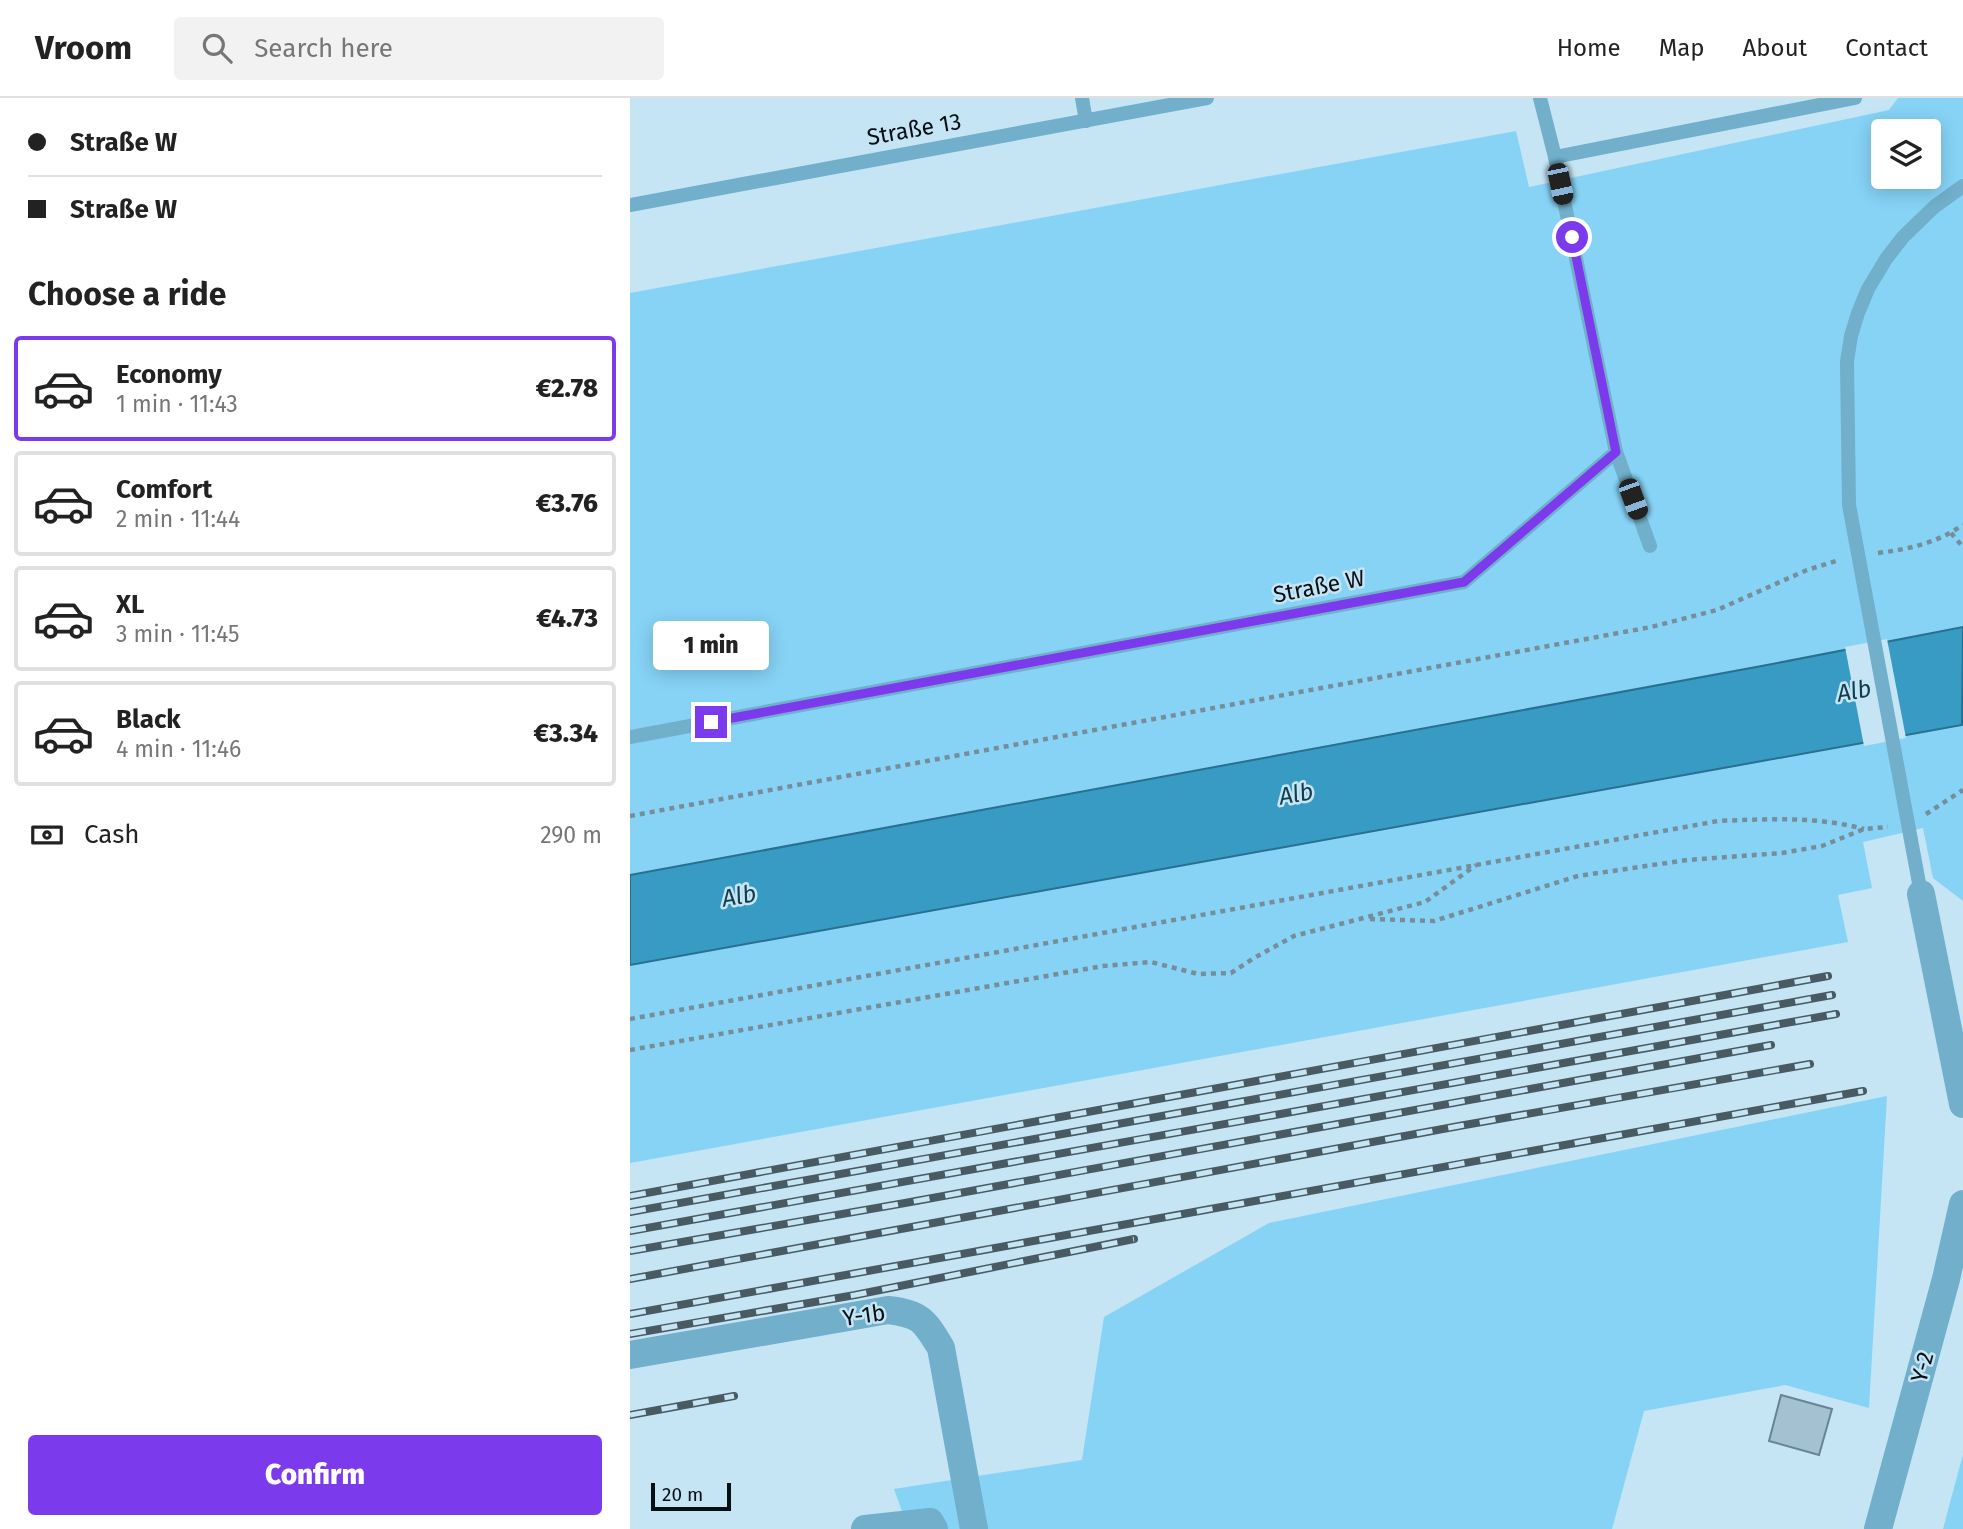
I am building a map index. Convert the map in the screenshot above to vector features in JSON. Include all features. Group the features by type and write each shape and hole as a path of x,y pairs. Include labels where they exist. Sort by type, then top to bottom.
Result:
{"street":[{"path":"1921,894 1963,1104"},
{"name":"Y-2","path":"1878,1529 1946,1279 1963,1204"},
{"name":"Y-1b","path":"630,1354 888,1310 911,1313 927,1325 941,1348 974,1529"},
{"path":"864,1529 930,1522 934,1529"}],"lane":[{"path":"1082,98 1086,121"},
{"name":"Straße 13","path":"630,205 1207,98"},
{"path":"1540,98 1555,157 1616,452 1650,546"},
{"path":"1555,157 1855,98"},
{"path":"1921,894 1849,505 1847,360 1858,313 1868,289 1886,259 1903,237 1934,207 1963,186"},
{"name":"Straße W","path":"630,737 1464,582 1616,452"}],"path":[{"path":"1894,551 1913,548 1951,533 1963,525"},
{"path":"1951,533 1963,547"},
{"path":"630,816 1651,627 1717,610 1825,563"},
{"path":"1916,821 1963,790"},
{"path":"630,1019 1718,821 1793,818 1842,823 1864,829 1822,846 1782,853 1687,860 1578,876 1434,920 1365,919"},
{"path":"630,1050 1103,966 1151,962 1198,974 1231,973 1294,936 1425,902 1478,864"}],"shaded area":[{"path":"1898,98 1963,98 1963,627 630,875 630,293 1516,131 1529,187 1889,110"},
{"path":"1963,724 1963,901 1933,878 1923,828 1863,842 1872,888 1838,895 1848,942 630,1163 630,965"},
{"path":"1887,1096 1869,1408 1785,1385 1644,1411 1612,1529 946,1529 903,1514 894,1489 1082,1460 1104,1317 1269,1223"},
{"path":"1963,1454 1963,1529 1943,1529"}],"water":[{"name":"Alb","path":"1963,627 1962,725 630,965 630,875"}],"pier":[{"path":"1887,639 1906,738 1864,746 1845,647"}],"building":[{"path":"1781,1395 1832,1409 1819,1455 1769,1441"}],"railway":[{"path":"630,1196 1828,976"},
{"path":"630,1212 1832,995"},
{"path":"630,1231 1836,1014"},
{"path":"630,1251 1771,1045"},
{"path":"630,1279 1810,1064"},
{"path":"630,1314 1863,1091"},
{"path":"630,1334 855,1295 1134,1239"},
{"path":"630,1415 734,1396"}],"route":[{"path":"711,722 1464,582 1616,452 1572,237"}]}
